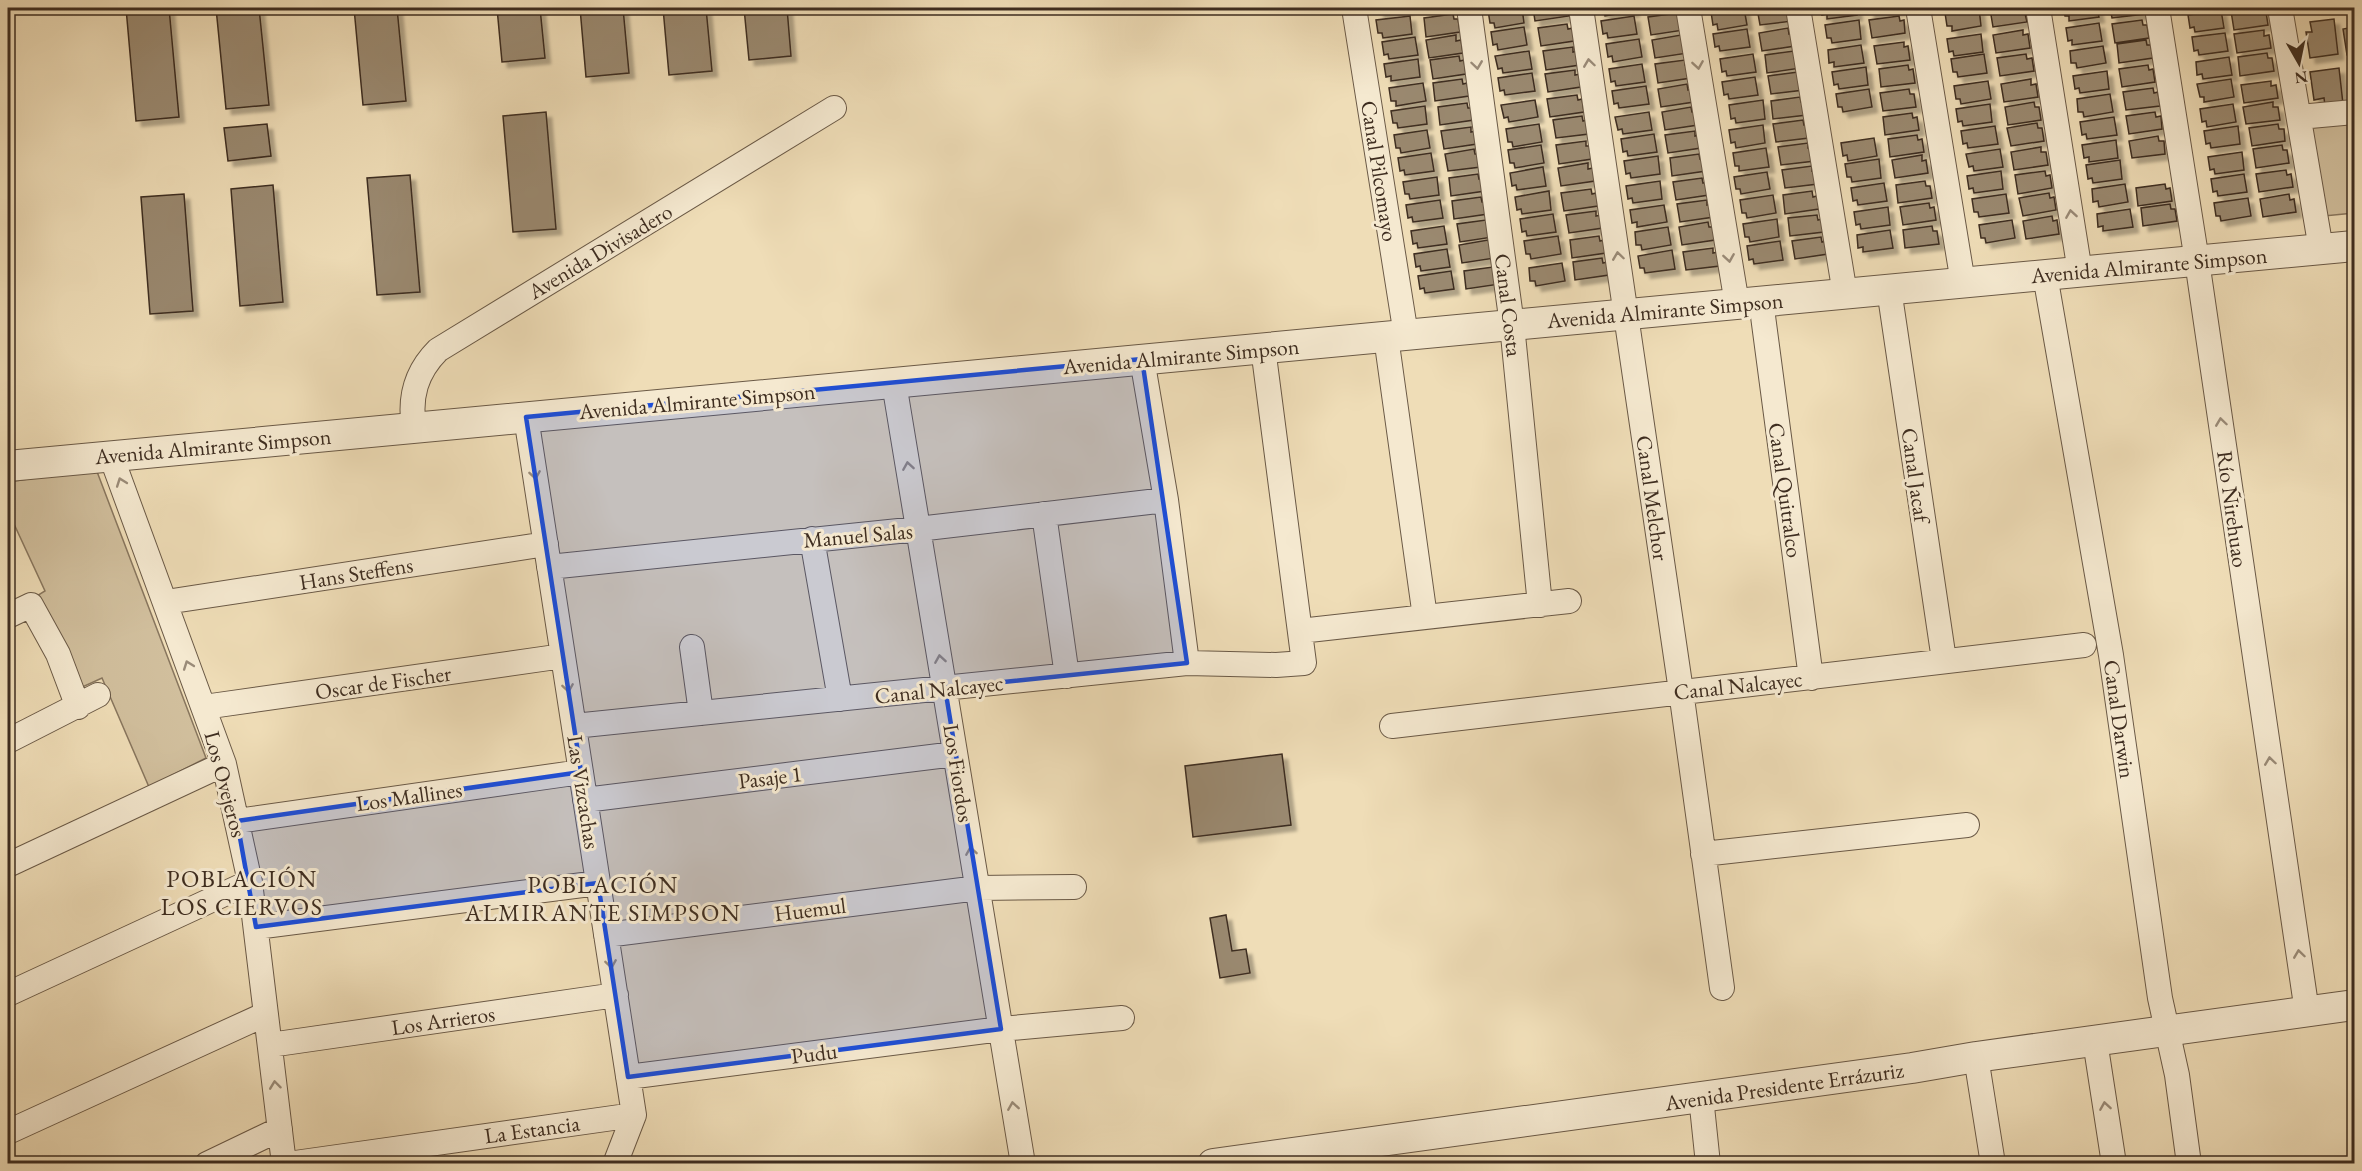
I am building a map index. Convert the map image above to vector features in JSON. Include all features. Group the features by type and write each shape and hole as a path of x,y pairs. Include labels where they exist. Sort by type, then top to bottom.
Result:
{"street":[{"name":"Canal Pilcomayo","path":"1353,8 1396,336 1425,617"},
{"name":"Canal Costa","path":"1469,8 1512,325 1540,604"},
{"name":"Canal Melchor","path":"1581,8 1627,314 1722,988"},
{"name":"Canal Quitralco","path":"1688,8 1749,303 1811,678"},
{"path":"1798,8 1845,294"},
{"path":"1918,8 1963,283"},
{"path":"2038,8 2080,272"},
{"name":"Río Ñirehuao","path":"2157,8 2197,261 2307,1011"},
{"path":"2280,8 2321,249"},
{"name":"Avenida Divisadero","path":"414,427 412,414 414,389 423,368 438,350 834,108"},
{"path":"2299,117 2355,112"},
{"name":"Avenida Almirante Simpson","path":"8,466 2355,246"},
{"name":"Canal Darwin","path":"2044,275 2111,655 2160,998 2177,1075 2189,1164"},
{"name":"Canal Jacaf","path":"1889,290 1944,660"},
{"path":"1263,348 1300,631 1569,601"},
{"path":"1142,359 1166,500 1187,663"},
{"name":"Los Fiordos","path":"894,383 1023,1164"},
{"name":"Las Vizcachas","path":"526,417 634,1115"},
{"name":"Los Ovejeros","path":"111,456 224,764 250,882 286,1164"},
{"name":"Manuel Salas","path":"547,555 812,539 1166,500"},
{"path":"1044,514 1067,676"},
{"path":"812,539 840,699"},
{"name":"Hans Steffens","path":"165,602 547,555"},
{"path":"8,616 31,605 58,654 88,701 8,741"},
{"name":"Canal Nalcayec","path":"574,726 1187,663 1276,665 1304,663 1300,631"},
{"name":"Canal Nalcayec","path":"1392,726 2084,645"},
{"path":"692,647 701,713"},
{"name":"Oscar de Fischer","path":"204,707 563,656"},
{"name":"Pasaje 1","path":"585,800 955,754"},
{"path":"8,865 224,764"},
{"name":"Los Mallines","path":"237,821 581,772"},
{"path":"1703,854 1967,825"},
{"path":"8,994 250,882"},
{"path":"256,927 598,883"},
{"name":"Huemul","path":"606,935 978,888 1074,887"},
{"name":"Los Arrieros","path":"270,1045 616,995"},
{"name":"Avenida Presidente Errázuriz","path":"1213,1164 1320,1156 1701,1097 2355,1005"},
{"path":"8,1132 266,1014"},
{"name":"Pudu","path":"628,1077 1000,1029 1122,1017"},
{"path":"2095,1041 2114,1164"},
{"path":"1976,1057 1993,1164"},
{"path":"1701,1097 1708,1164"},
{"path":"615,1164 634,1115"},
{"name":"La Estancia","path":"286,1164 634,1115"},
{"path":"207,1164 280,1129"}],"highlighted area":[{"path":"1142,359 1187,663 945,688 1001,1029 628,1077 598,883 256,927 237,821 581,772 526,417"}],"shaded area":[{"path":"2354,119 2354,213 2324,216 2310,124"},
{"path":"96,469 206,758 149,787 102,678 78,689 35,597 45,591 8,511 8,482"}],"building":[{"path":"126,8 169,8 179,117 136,121"},
{"path":"216,8 259,8 269,105 226,109"},
{"path":"354,8 397,8 406,101 363,105"},
{"path":"497,8 540,8 545,58 502,62"},
{"path":"580,8 623,8 629,73 586,77"},
{"path":"663,8 706,8 712,71 669,75"},
{"path":"744,8 787,8 791,56 749,60"},
{"path":"1378,8 1408,8 1408,9 1379,13"},
{"path":"1522,8 1524,23 1495,28 1494,23 1490,23 1488,10"},
{"path":"1533,8 1567,8 1569,16 1535,21"},
{"path":"1599,8 1634,8 1634,11 1605,16 1604,11 1600,11"},
{"path":"1744,8 1747,25 1718,30 1717,24 1713,25 1711,12"},
{"path":"1757,8 1787,8 1793,21 1760,25"},
{"path":"1821,8 1856,8 1857,15 1827,19 1827,14 1822,15"},
{"path":"1869,8 1903,8 1903,9 1869,14"},
{"path":"1979,8 1981,26 1952,31 1952,26 1947,26 1945,13"},
{"path":"2063,8 2097,8 2099,17 2069,21 2069,16 2065,16"},
{"path":"2110,8 2144,8 2145,14 2112,18"},
{"path":"2261,8 2261,12 2266,12 2268,25 2234,30 2231,11"},
{"path":"1990,9 2024,9 2027,22 1993,27"},
{"path":"2221,10 2224,28 2195,32 2194,27 2190,28 2188,15"},
{"path":"1678,13 1684,30 1651,35 1648,17"},
{"path":"1453,14 1454,19 1458,19 1460,32 1426,37 1424,18"},
{"path":"1410,16 1412,34 1383,38 1382,33 1378,33 1376,20"},
{"path":"1634,16 1637,34 1608,38 1607,33 1603,34 1601,21"},
{"path":"1899,16 1900,21 1904,20 1905,33 1872,38 1869,20"},
{"path":"2354,18 2354,54 2347,55 2343,29 2349,28 2348,19"},
{"path":"2334,19 2338,54 2310,58 2306,32 2312,32 2310,22"},
{"path":"1859,20 1861,39 1832,43 1831,38 1827,38 1825,25"},
{"path":"2142,20 2143,25 2147,25 2149,38 2115,43 2112,24"},
{"path":"2099,23 2102,41 2072,45 2072,40 2068,41 2066,28"},
{"path":"1567,24 1568,29 1573,28 1574,41 1541,46 1538,28"},
{"path":"1524,27 1527,45 1498,50 1497,44 1493,45 1491,32"},
{"path":"1788,28 1789,34 1794,33 1795,46 1762,51 1759,33"},
{"path":"1747,29 1750,47 1720,51 1719,46 1715,47 1713,34"},
{"path":"2023,30 2023,35 2028,34 2030,48 1996,53 1993,35"},
{"path":"2264,30 2264,36 2269,35 2271,48 2237,53 2234,34"},
{"path":"2225,33 2228,51 2199,55 2198,50 2194,51 2192,37"},
{"path":"1981,34 1983,52 1954,56 1953,51 1949,52 1947,39"},
{"path":"1456,35 1456,41 1461,40 1463,53 1429,58 1426,40"},
{"path":"1681,35 1688,53 1655,58 1652,40"},
{"path":"1415,37 1418,55 1389,59 1388,54 1384,55 1382,42"},
{"path":"1639,39 1642,57 1613,62 1612,56 1608,57 1606,44"},
{"path":"2146,40 2147,45 2151,45 2153,58 2119,63 2117,44"},
{"path":"1904,42 1904,47 1908,46 1910,60 1877,64 1874,46"},
{"path":"1861,45 1864,63 1834,67 1834,62 1829,63 1828,50"},
{"path":"2103,46 2106,63 2077,68 2076,63 2071,63 2070,51"},
{"path":"1573,47 1573,52 1578,51 1580,65 1546,70 1543,51"},
{"path":"1529,51 1532,69 1503,73 1502,68 1498,69 1495,56"},
{"path":"1794,51 1801,68 1767,73 1765,55"},
{"path":"2267,53 2268,58 2272,58 2274,71 2240,76 2238,57"},
{"path":"1753,54 1756,72 1727,76 1726,71 1722,72 1720,59"},
{"path":"1984,54 1987,73 1958,77 1957,72 1953,72 1951,59"},
{"path":"2026,54 2027,59 2032,58 2034,71 2000,76 1997,58"},
{"path":"1459,56 1460,61 1464,60 1466,74 1433,79 1430,60"},
{"path":"2229,57 2232,75 2203,79 2202,74 2197,75 2196,62"},
{"path":"1418,59 1420,77 1391,81 1391,76 1386,77 1384,64"},
{"path":"1685,60 1685,65 1689,65 1691,78 1658,83 1655,64"},
{"path":"1642,64 1645,82 1616,86 1615,81 1611,82 1609,69"},
{"path":"1908,65 1909,70 1913,69 1915,83 1881,87 1879,69"},
{"path":"2148,65 2149,70 2153,69 2155,82 2122,87 2119,69"},
{"path":"1866,67 1868,85 1839,89 1838,84 1834,85 1832,72"},
{"path":"2339,68 2343,104 2325,106 2324,98 2314,100 2310,72"},
{"path":"1575,70 1575,75 1580,74 1581,87 1548,92 1545,74"},
{"path":"2107,71 2109,89 2080,93 2079,88 2075,89 2073,76"},
{"path":"1798,72 1804,90 1771,94 1768,76"},
{"path":"1532,73 1535,91 1505,95 1504,90 1500,91 1498,78"},
{"path":"1755,77 1758,95 1729,99 1728,94 1724,95 1722,82"},
{"path":"1462,79 1463,84 1467,83 1469,96 1435,101 1433,83"},
{"path":"2031,79 2031,85 2036,84 2038,97 2004,102 2001,84"},
{"path":"2231,79 2234,97 2204,102 2204,97 2200,97 2197,84"},
{"path":"1988,81 1991,99 1961,104 1960,99 1956,99 1954,86"},
{"path":"2271,81 2271,86 2276,85 2278,98 2244,103 2241,85"},
{"path":"1423,83 1426,101 1396,106 1396,101 1391,101 1389,88"},
{"path":"1687,84 1688,90 1692,89 1694,102 1661,107 1658,89"},
{"path":"1646,86 1649,104 1619,108 1618,103 1614,104 1612,91"},
{"path":"2153,88 2154,93 2158,92 2160,106 2126,110 2123,92"},
{"path":"1869,89 1872,107 1843,112 1842,107 1838,107 1836,94"},
{"path":"1909,89 1910,94 1914,94 1916,107 1883,111 1880,93"},
{"path":"2110,94 2113,112 2084,117 2083,112 2078,112 2077,99"},
{"path":"1577,95 1578,100 1582,99 1584,112 1550,117 1547,99"},
{"path":"1800,97 1801,102 1805,102 1807,115 1773,119 1771,101"},
{"path":"1535,100 1538,117 1509,122 1508,117 1504,118 1501,105"},
{"path":"1763,100 1765,119 1736,123 1735,118 1731,119 1729,105"},
{"path":"2034,102 2035,107 2039,107 2041,120 2008,125 2005,107"},
{"path":"2273,102 2273,107 2278,107 2280,120 2246,124 2243,107"},
{"path":"1467,103 1468,108 1472,108 1474,120 1440,125 1438,107"},
{"path":"1990,104 1992,122 1963,126 1962,121 1958,122 1956,109"},
{"path":"2233,104 2236,122 2207,127 2206,121 2202,122 2200,109"},
{"path":"1425,106 1427,124 1398,128 1397,123 1393,123 1391,111"},
{"path":"1691,107 1692,112 1696,112 1698,125 1665,130 1662,112"},
{"path":"546,112 556,229 513,232 503,116"},
{"path":"1649,112 1652,130 1623,134 1622,129 1618,130 1615,117"},
{"path":"2155,112 2156,117 2161,116 2162,129 2129,134 2126,116"},
{"path":"1912,113 1913,118 1917,117 1919,130 1885,135 1883,117"},
{"path":"1582,116 1583,121 1587,120 1589,134 1556,138 1553,120"},
{"path":"2114,117 2117,135 2087,139 2086,134 2082,135 2080,122"},
{"path":"1803,120 1804,125 1808,124 1809,138 1776,142 1773,124"},
{"path":"2037,123 2038,128 2042,128 2044,141 2011,146 2007,128"},
{"path":"267,124 271,156 228,161 224,128"},
{"path":"1539,124 1542,142 1513,147 1512,142 1508,142 1506,129"},
{"path":"2278,124 2279,129 2284,129 2285,141 2252,146 2249,128"},
{"path":"1763,125 1765,143 1736,148 1735,142 1731,143 1729,130"},
{"path":"1995,126 1998,144 1968,148 1967,143 1963,144 1961,131"},
{"path":"2238,126 2240,144 2211,148 2210,143 2206,144 2204,131"},
{"path":"1471,127 1471,132 1476,131 1477,144 1444,149 1441,131"},
{"path":"1427,130 1430,148 1401,153 1400,148 1396,148 1394,135"},
{"path":"1695,131 1695,136 1700,135 1701,148 1668,153 1665,135"},
{"path":"1654,134 1657,152 1628,156 1627,151 1623,152 1621,139"},
{"path":"1917,135 1918,140 1922,139 1924,152 1890,157 1888,139"},
{"path":"2158,136 2159,141 2164,141 2165,154 2132,158 2129,141"},
{"path":"1874,138 1877,156 1848,161 1847,155 1843,156 1841,143"},
{"path":"2116,140 2118,158 2089,162 2089,157 2084,158 2082,145"},
{"path":"1586,141 1586,146 1591,146 1592,159 1559,164 1556,145"},
{"path":"1808,143 1808,148 1813,148 1815,161 1781,165 1778,147"},
{"path":"1541,145 1544,163 1515,168 1514,163 1510,163 1508,150"},
{"path":"2282,145 2283,150 2287,150 2289,163 2256,168 2253,149"},
{"path":"2041,147 2041,152 2046,152 2048,165 2014,170 2011,152"},
{"path":"1766,148 1769,167 1739,171 1739,166 1735,166 1733,153"},
{"path":"1474,149 1475,154 1479,154 1481,167 1448,171 1445,154"},
{"path":"2000,149 2003,167 1974,171 1973,166 1969,167 1966,154"},
{"path":"2242,152 2244,170 2215,174 2214,169 2210,170 2208,157"},
{"path":"1431,153 1434,171 1405,175 1404,170 1400,171 1398,158"},
{"path":"1699,154 1700,159 1704,158 1706,171 1672,176 1670,158"},
{"path":"1922,155 1922,161 1926,160 1928,173 1895,178 1892,160"},
{"path":"1658,156 1660,174 1631,178 1630,173 1626,174 1624,161"},
{"path":"1879,159 1881,178 1852,182 1851,177 1847,177 1845,164"},
{"path":"2120,160 2122,179 2093,183 2092,178 2088,179 2086,165"},
{"path":"1588,163 1588,169 1593,168 1595,181 1561,186 1558,168"},
{"path":"1812,166 1812,171 1817,170 1818,184 1785,188 1782,170"},
{"path":"1543,167 1546,186 1517,190 1516,185 1512,186 1510,173"},
{"path":"2286,170 2287,175 2291,174 2293,187 2259,192 2256,174"},
{"path":"2001,171 2003,189 1974,193 1973,188 1969,189 1967,176"},
{"path":"2045,171 2046,176 2050,175 2052,188 2018,194 2015,175"},
{"path":"1767,172 1770,189 1741,194 1740,189 1736,189 1734,177"},
{"path":"1478,174 1479,179 1483,178 1485,191 1451,196 1449,178"},
{"path":"2244,174 2247,192 2218,196 2217,191 2213,192 2211,179"},
{"path":"410,175 420,292 377,295 367,178"},
{"path":"1437,177 1439,195 1410,199 1409,194 1405,194 1403,182"},
{"path":"1702,178 1703,183 1707,182 1709,195 1676,200 1673,182"},
{"path":"1660,181 1662,199 1633,203 1632,198 1628,199 1626,186"},
{"path":"1925,181 1926,186 1930,186 1932,198 1898,203 1896,185"},
{"path":"1884,183 1887,201 1858,205 1857,200 1853,201 1851,188"},
{"path":"2125,184 2128,202 2099,207 2098,201 2093,202 2092,189"},
{"path":"2165,184 2166,189 2170,188 2172,201 2138,206 2136,188"},
{"path":"273,185 283,302 240,306 231,189"},
{"path":"1591,189 1592,194 1596,193 1598,206 1564,211 1561,193"},
{"path":"1549,191 1551,210 1522,214 1521,209 1517,210 1515,197"},
{"path":"1812,191 1813,197 1817,196 1819,209 1785,214 1783,195"},
{"path":"2049,193 2050,198 2054,197 2056,210 2023,216 2019,198"},
{"path":"184,194 193,311 150,314 141,197"},
{"path":"2006,194 2009,213 1979,217 1978,212 1974,212 1972,199"},
{"path":"2289,194 2290,200 2294,199 2296,212 2263,217 2260,199"},
{"path":"1773,195 1776,213 1747,218 1746,213 1742,213 1740,200"},
{"path":"1481,197 1482,202 1486,202 1488,214 1454,219 1452,201"},
{"path":"2248,198 2251,216 2221,221 2220,216 2216,216 2214,203"},
{"path":"1440,200 1443,218 1413,222 1412,217 1408,218 1406,205"},
{"path":"1707,200 1707,205 1712,204 1714,217 1680,222 1677,204"},
{"path":"1929,203 1930,208 1934,207 1936,220 1903,225 1900,207"},
{"path":"2170,204 2171,209 2175,209 2177,221 2143,226 2141,208"},
{"path":"1664,205 1667,222 1637,227 1637,222 1632,223 1630,210"},
{"path":"1888,207 1890,225 1861,229 1860,224 1856,225 1854,212"},
{"path":"2130,209 2133,227 2103,231 2103,226 2098,227 2097,214"},
{"path":"1596,211 1596,216 1601,215 1603,228 1569,233 1566,215"},
{"path":"1553,214 1556,232 1527,236 1526,231 1522,232 1520,219"},
{"path":"1817,215 1818,220 1822,219 1824,232 1790,236 1788,218"},
{"path":"2052,216 2053,221 2057,220 2059,234 2026,239 2023,221"},
{"path":"1777,219 1779,237 1750,242 1749,237 1745,237 1743,224"},
{"path":"1486,220 1493,237 1460,242 1457,224"},
{"path":"2012,220 2015,238 1986,243 1985,238 1981,238 1979,225"},
{"path":"1708,222 1709,227 1713,227 1715,240 1682,245 1679,227"},
{"path":"1444,226 1447,244 1418,248 1417,243 1413,244 1411,231"},
{"path":"1932,226 1933,231 1937,231 1939,244 1905,248 1903,230"},
{"path":"1668,227 1671,245 1642,250 1641,245 1636,245 1635,232"},
{"path":"1890,230 1893,248 1863,252 1863,247 1858,248 1857,235"},
{"path":"1558,236 1561,254 1531,259 1530,254 1526,254 1524,241"},
{"path":"1599,236 1600,241 1604,240 1606,253 1572,258 1570,240"},
{"path":"1821,237 1822,242 1827,241 1828,254 1795,259 1792,241"},
{"path":"1488,240 1495,258 1462,263 1459,245"},
{"path":"1780,241 1783,260 1754,264 1753,259 1749,260 1747,246"},
{"path":"1713,248 1713,253 1718,252 1720,266 1686,270 1683,252"},
{"path":"1447,249 1450,267 1421,271 1420,266 1416,267 1414,254"},
{"path":"1672,250 1675,269 1645,273 1644,268 1640,268 1638,256"},
{"path":"1602,258 1603,263 1607,262 1609,275 1575,280 1573,262"},
{"path":"1562,263 1565,281 1536,286 1535,281 1530,281 1529,268"},
{"path":"1493,267 1500,284 1466,289 1464,271"},
{"path":"1451,271 1454,289 1425,293 1424,288 1420,289 1418,276"},
{"path":"1282,754 1291,825 1193,837 1185,766"},
{"path":"1226,915 1232,951 1246,949 1250,973 1220,978 1210,918"}],"district":[{"name":"POBLACIÓN LOS CIERVOS","path":"242,893"},
{"name":"POBLACIÓN ALMIRANTE SIMPSON","path":"603,899"}]}
